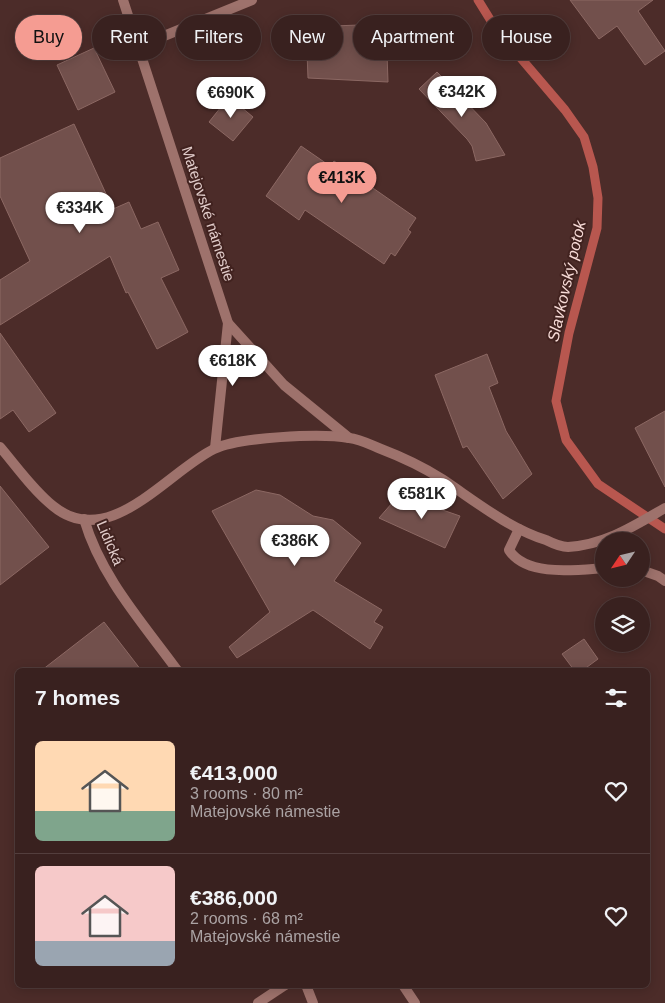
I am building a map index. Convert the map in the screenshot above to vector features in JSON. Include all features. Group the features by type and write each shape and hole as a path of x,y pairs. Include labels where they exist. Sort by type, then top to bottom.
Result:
{"street":[{"name":"Matejovské námestie","path":"123,0 127,15"},
{"path":"166,35 252,0"},
{"name":"Matejovské námestie","path":"141,60 228,323 284,385 349,438 399,456 440,478 519,529 532,536 566,547 612,538 665,508"},
{"name":"Matejovské námestie","path":"215,448 228,323"},
{"name":"Matejovské námestie","path":"84,520 101,520 126,511 215,448 263,438 349,438"},
{"name":"Lidická","path":"0,447 53,507 67,515 84,520 96,555 106,573 176,668"},
{"path":"519,529 510,550 514,557 526,564 544,569 595,568"},
{"path":"650,573 665,581"},
{"path":"258,1003 280,988"},
{"path":"307,988 313,1003"},
{"path":"405,988 415,1003"}],"building":[{"path":"570,0 653,0 638,11 665,51 645,65 617,26 599,39"},
{"path":"353,25 353,60 387,60 388,82 308,78 307,60 343,60 343,26"},
{"path":"92,49 92,60 100,60 115,92 78,110 57,65 68,60 82,60 82,54"},
{"path":"437,72 486,123 505,155 476,161 472,146 467,139 419,89"},
{"path":"229,97 253,117 233,141 209,122"},
{"path":"74,124 113,209 129,202 141,229 158,222 179,270 161,278 188,332 157,349 128,292 126,293 110,256 0,325 0,280 30,261 0,196 0,158"},
{"path":"301,146 330,166 334,161 416,218 408,230 411,232 395,256 391,253 384,264 305,210 299,220 266,196"},
{"path":"0,333 56,413 29,432 13,410 0,419"},
{"path":"487,354 498,383 489,387 506,431 532,474 503,499 467,446 463,448 435,375"},
{"path":"665,411 665,487 635,428"},
{"path":"0,486 49,547 0,585"},
{"path":"256,490 280,495 313,516 333,520 361,543 334,581 382,610 374,622 383,627 370,649 313,610 237,658 229,647 270,612 212,511"},
{"path":"399,495 460,516 445,548 379,518"},
{"path":"104,622 139,668 45,668"},
{"path":"584,639 598,659 586,668 572,668 562,654"}],"waterway":[{"name":"Slavkovský potok","path":"478,0 496,29 565,110 584,137 593,167 598,198 597,228 569,333 556,401 566,440 598,484 665,529"}]}
